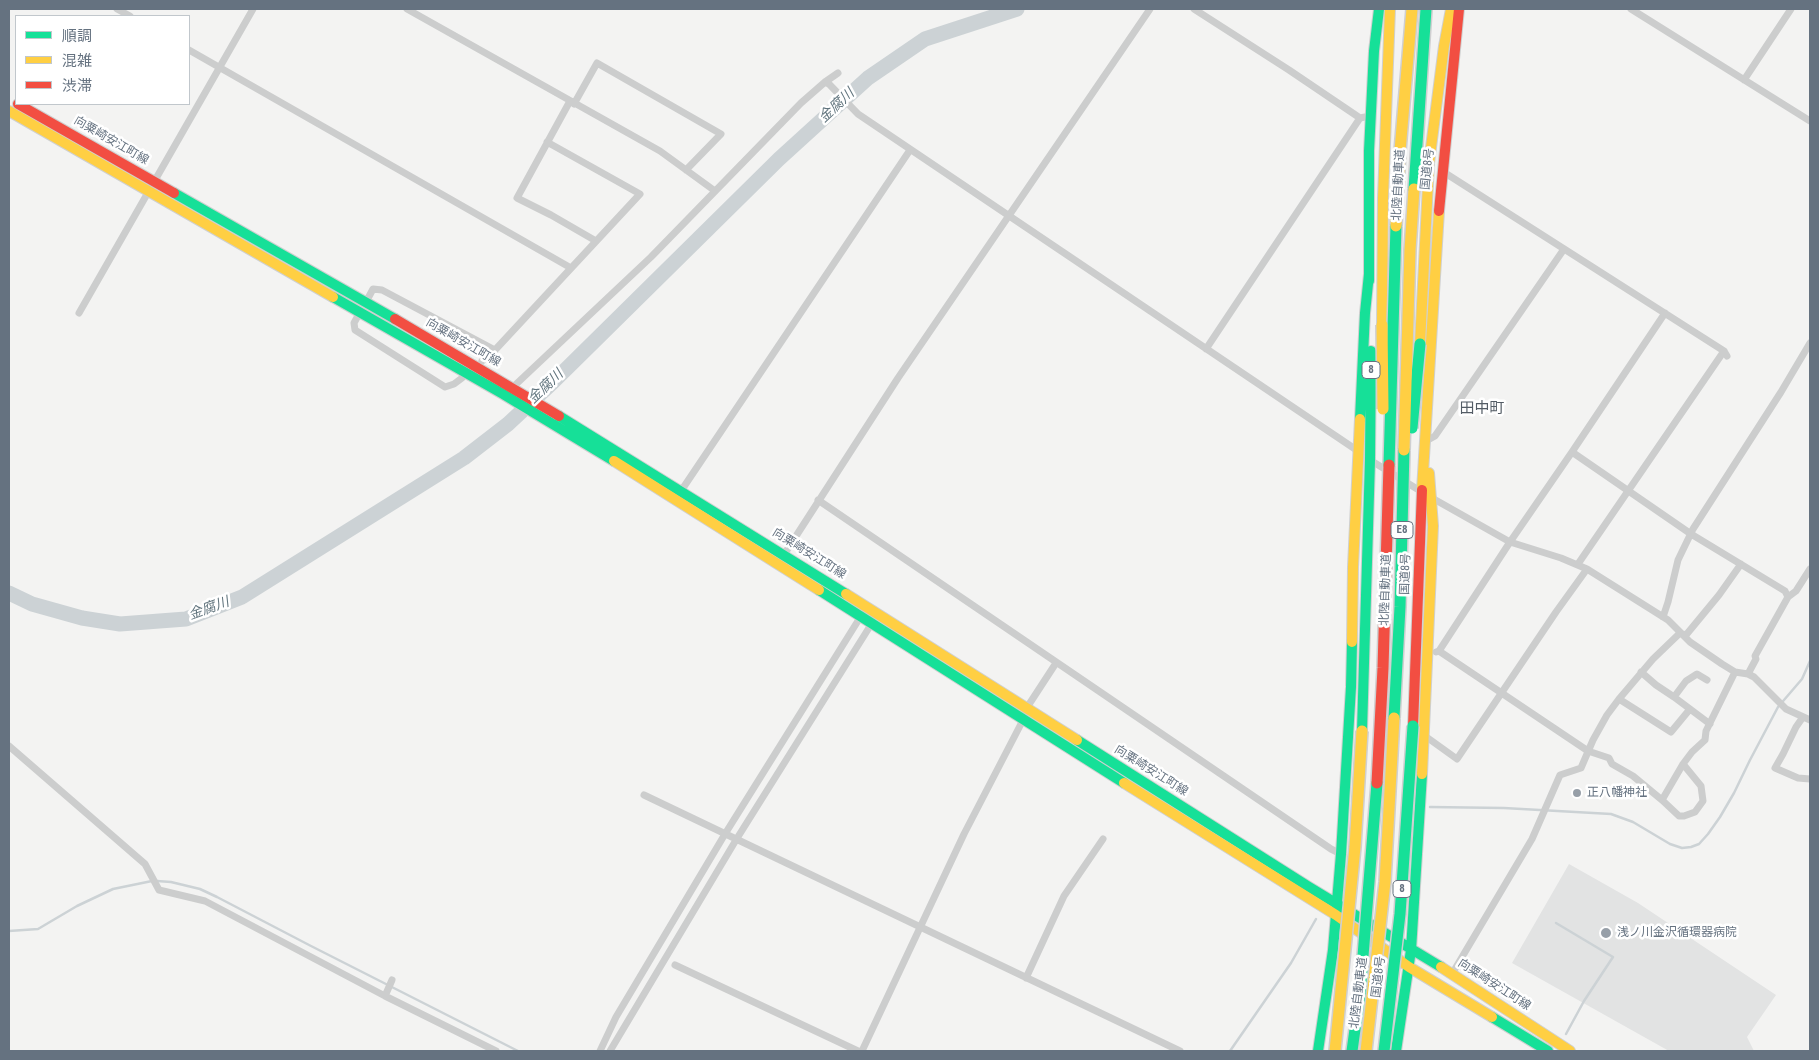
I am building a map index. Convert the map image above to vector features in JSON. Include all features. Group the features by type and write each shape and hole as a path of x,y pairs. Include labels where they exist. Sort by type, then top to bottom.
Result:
{"main road":[{"name":"8","path":"1335,1051 1353,876 1360,781 1370,460 1371,345 1366,117 1379,9"},
{"path":"1386,561 1382,351 1383,198 1390,9"},
{"name":"北陸自動車道","path":"1352,1051 1376,809 1384,668 1395,249 1401,141 1412,9"},
{"name":"北陸自動車道","path":"1366,1051 1385,882 1398,670 1410,250 1420,74 1426,9"},
{"path":"1400,606 1404,566 1408,470 1420,344 1429,163 1444,46 1451,9"},
{"name":"国道8号","path":"1384,1051 1400,914 1427,495 1426,441 1434,282 1442,171 1459,9"},
{"name":"向粟崎安江町線","path":"20,105 152,187"},
{"name":"向粟崎安江町線","path":"9,111 152,187 556,419 780,559 872,623 1025,715 1336,909 1452,974 1570,1051"},
{"path":"1318,1051 1333,950 1342,854 1351,687 1353,567 1358,451 1365,313 1369,274"},
{"path":"1396,1051 1412,950 1425,736 1434,653 1427,495"},
{"name":"向粟崎安江町線","path":"780,559 872,611 1025,715"},
{"name":"向粟崎安江町線","path":"1336,909 1409,967 1548,1051"}],"street":[{"path":"117,9 128,15"},
{"path":"79,313 254,9"},
{"path":"407,9 660,151 714,191"},
{"path":"780,559 898,378 1150,9"},
{"path":"1194,9 1366,117 1206,349"},
{"path":"1631,9 1810,121"},
{"path":"1744,80 1791,9"},
{"path":"190,51 571,268"},
{"path":"596,241 551,215 516,198 547,142 597,63 721,134 686,170"},
{"path":"507,391 651,257 801,104 838,73"},
{"path":"827,83 858,114 1358,451"},
{"path":"482,361 495,350 640,194 547,142"},
{"path":"679,495 910,150"},
{"path":"1442,171 1725,353 1578,564"},
{"path":"1426,441 1435,436 1564,249"},
{"path":"462,378 454,384 445,387 353,327 373,289 382,290 495,350"},
{"path":"1665,313 1434,653 1503,693 1588,751 1609,758 1612,764 1633,776 1679,816 1695,812 1704,800 1701,786 1683,764"},
{"path":"1663,617 1678,560 1693,528 1776,400 1810,343"},
{"path":"1572,452 1691,534 1785,591 1788,596"},
{"path":"1370,460 1510,542 1578,564 1587,569 1668,620 1690,642 1735,672 1754,677 1782,705 1807,719 1796,727 1775,768 1798,778 1810,779"},
{"path":"818,500 1331,849 1342,854"},
{"path":"1680,633 1686,634 1719,595 1741,564"},
{"path":"1425,736 1458,759 1587,569"},
{"path":"1748,674 1756,659 1755,656 1788,596 1796,591 1810,569"},
{"path":"600,1051 616,1017 725,834 861,616 872,611 872,623 736,840 610,1051"},
{"path":"1452,974 1532,839 1560,775 1581,768 1607,715 1618,699 1641,672 1680,633"},
{"path":"862,1051 964,834 1025,715 1056,663"},
{"path":"1641,672 1710,724"},
{"path":"1662,800 1683,764 1705,740 1706,731 1735,672"},
{"path":"1674,697 1686,681 1697,674 1707,680"},
{"path":"1618,699 1671,732 1690,709"},
{"path":"9,746 145,864 159,890 205,901 496,1051"},
{"path":"644,795 1180,1051"},
{"path":"1026,978 1064,896 1103,839"},
{"path":"675,965 858,1051"},
{"path":"386,994 392,980"}],"shaded area":[{"name":"浅ノ川金沢循環器病院","path":"1569,864 1638,903 1776,995 1747,1037 1754,1051 1669,1051 1512,963"}],"waterway":[{"name":"金腐川","path":"9,593 32,604 82,618 120,624 186,619 242,597 464,458 508,424 779,159 868,78 925,39 1017,9"},
{"path":"1430,807 1504,808 1611,814 1633,822 1670,844 1682,848 1699,844 1720,817 1778,707 1802,679 1810,661"},
{"path":"9,931 38,929 77,906 113,889 152,881"},
{"path":"157,881 171,882 200,889 217,897 518,1051"},
{"path":"1230,1051 1291,963 1316,919"},
{"path":"1556,923 1613,957 1584,1001 1566,1034"}],"traffic: fast":[{"path":"1369,281 1369,151 1374,51 1379,9"},
{"path":"1414,189 1426,9"},
{"path":"174,193 395,319"},
{"path":"1389,465 1396,226"},
{"path":"1360,419 1365,313 1369,274"},
{"path":"333,297 503,394 614,461"},
{"path":"1412,428 1420,344"},
{"path":"1362,731 1370,460 1371,351"},
{"path":"559,416 846,594"},
{"path":"1394,718 1400,607 1404,450"},
{"path":"819,590 1124,783"},
{"path":"1318,1051 1333,950 1341,854 1352,642"},
{"path":"1384,1051 1400,914 1413,726"},
{"path":"1077,740 1309,887 1441,967"},
{"path":"1396,1051 1411,950 1422,774"},
{"path":"1352,1051 1360,993 1377,783"},
{"path":"1492,1017 1548,1051"}],"traffic: slow":[{"path":"1382,325 1383,198 1390,9"},
{"path":"1396,226 1400,151 1412,9"},
{"path":"1420,344 1429,163 1444,46 1451,9"},
{"path":"9,111 333,297"},
{"path":"1404,450 1410,250 1414,189"},
{"path":"1422,490 1439,211"},
{"path":"1382,325 1383,409"},
{"path":"1352,642 1353,567 1360,419"},
{"path":"614,461 819,590"},
{"path":"1422,774 1433,526 1429,473"},
{"path":"846,594 1077,740"},
{"path":"1366,1051 1385,882 1394,718"},
{"path":"1335,1051 1355,847 1362,731"},
{"path":"1124,783 1336,915 1409,967 1492,1017"},
{"path":"1441,967 1570,1051"}],"traffic: jam":[{"path":"1439,211 1459,9"},
{"path":"20,105 174,193"},
{"path":"395,319 559,416"},
{"path":"1377,783 1383,668 1389,465"},
{"path":"1413,726 1422,490"}],"place":[{"name":"正八幡神社","path":"1577,793"},
{"name":"浅ノ川金沢循環器病院","path":"1606,933"}],"district":[{"name":"田中町","path":"1482,409"}]}
